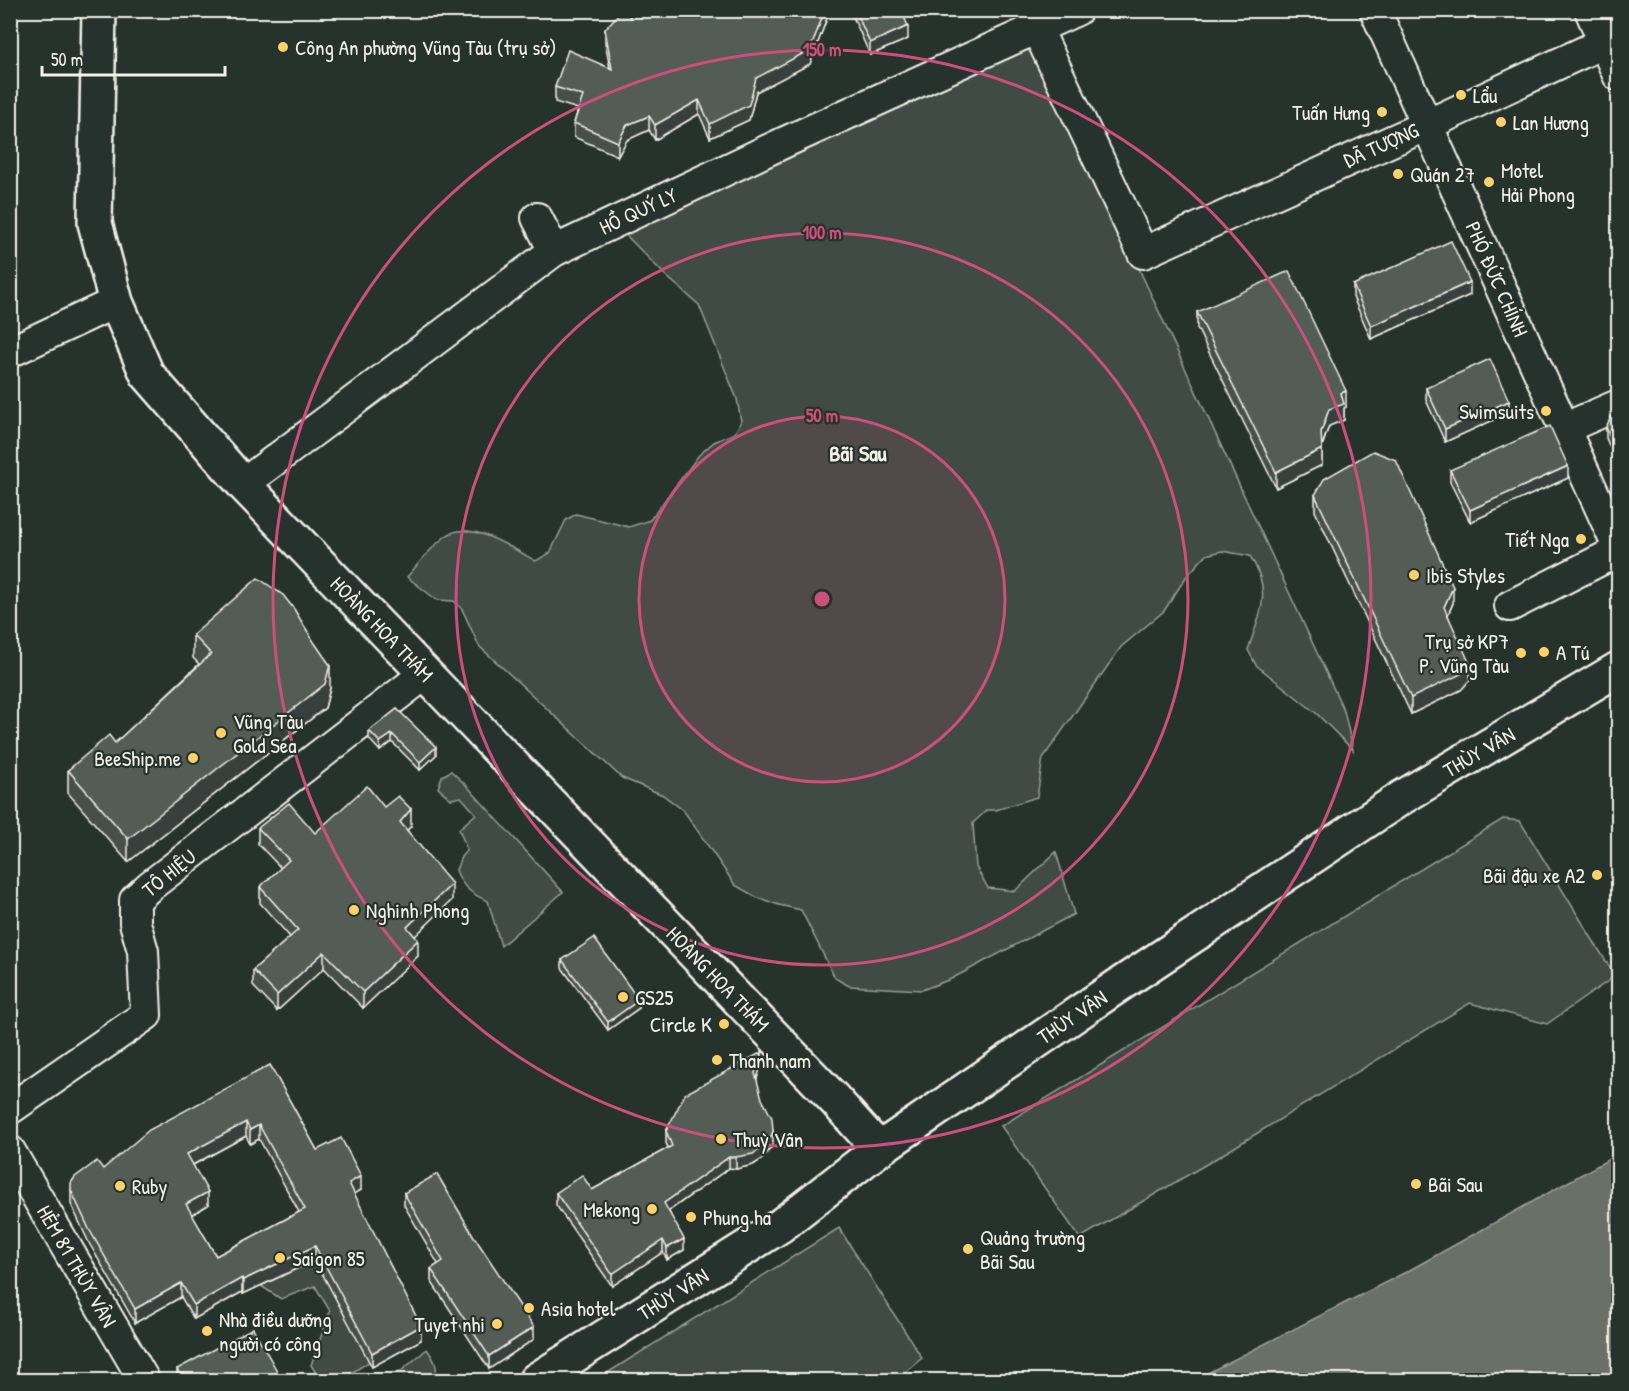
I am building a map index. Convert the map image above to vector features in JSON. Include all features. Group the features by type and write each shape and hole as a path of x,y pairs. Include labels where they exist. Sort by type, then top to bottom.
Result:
{"main road":[{"name":"HOÀNG HOA THÁM","path":"99,10 95,223 116,302 147,374 243,484 834,1099 879,1149"},
{"name":"THÙY VÂN","path":"536,1380 780,1226 879,1149 1116,987 1401,798 1618,669"}],"street":[{"name":"HỒ QUÝ LY","path":"243,484 554,251 783,143 1077,10"},
{"name":"PHÓ ĐỨC CHÍNH","path":"1375,10 1618,549"},
{"path":"1590,10 1611,39 1618,75"},
{"name":"DÃ TƯỢNG","path":"1037,29 1143,253 1611,39"},
{"path":"537,218 554,251"},
{"path":"10,352 116,302"},
{"path":"1565,428 1618,405"},
{"path":"1510,606 1618,549"},
{"name":"TÔ HIỆU","path":"10,1109 146,1015 143,951 135,923 135,900 150,886 425,674"},
{"name":"HẺM 81 THÙY VÂN","path":"10,1151 144,1380"}],"shaded area":[{"path":"1033,40 1344,711 1353,750 1316,713 1256,665 1248,650 1260,613 1263,592 1257,569 1250,556 1222,551 1206,555 1186,577 1164,611 1121,647 1043,758 1037,797 996,810 987,810 973,823 976,867 988,888 1015,891 1056,852 1074,914 951,979 922,990 849,986 835,978 801,910 756,897 735,885 684,811 663,795 622,778 479,646 462,609 454,601 437,600 407,577 435,545 456,531 479,533 536,561 550,553 566,520 576,514 629,527 650,520 699,455 714,442 735,433 741,421 737,399 699,305 665,275 621,230"},
{"path":"451,771 563,892 501,946 488,901 468,889 456,870 461,857 467,850 459,829 476,814 461,797 451,799 438,788 442,776"},
{"path":"1503,819 1520,821 1615,976 1547,1024 1470,1003 1210,1162 1080,1238 1001,1126"},
{"path":"1618,1154 1618,1380 1194,1380 1408,1271"},
{"path":"839,1228 922,1358 903,1374 879,1380 869,1380 862,1375 854,1380 596,1380"},
{"path":"332,1252 369,1362 340,1380 320,1380 311,1365 330,1311 315,1286 281,1299 261,1286"},
{"path":"427,1349 436,1368 434,1380 374,1380 401,1371"}],"building":[{"path":"622,10 630,17 633,10 825,10 810,50 756,78 749,105 710,124 699,100 655,125 649,116 627,125 618,142 574,123 583,96 555,87 568,50 612,69 605,29"},
{"path":"855,10 901,10 908,26 870,43"},
{"path":"1451,241 1470,282 1371,326 1353,285"},
{"path":"1289,271 1346,391 1341,393 1344,404 1329,409 1321,432 1322,449 1276,472 1197,312"},
{"path":"1490,359 1509,401 1445,429 1426,388"},
{"path":"1618,414 1618,456 1606,427 1611,417"},
{"path":"1550,426 1568,466 1470,510 1450,470"},
{"path":"1373,451 1396,460 1453,587 1444,607 1470,664 1461,674 1411,698 1315,495 1324,479"},
{"name":"Vũng Tàu Gold Sea","path":"258,578 283,595 330,665 325,684 128,839 68,770 109,735 115,743 211,654 193,635"},
{"path":"397,709 436,747 420,762 392,734 380,742 369,731"},
{"name":"Nghinh Phong","path":"367,786 384,807 398,796 411,809 400,822 452,884 407,927 418,940 363,992 324,952 277,995 253,970 298,930 260,887 289,860 258,828 289,803 315,833"},
{"path":"594,938 639,1000 608,1022 562,960"},
{"path":"762,1052 755,1073 762,1099 772,1118 771,1137 761,1149 753,1154 729,1157 664,1203 684,1239 667,1248 663,1240 612,1274 556,1193 582,1175 592,1190 672,1146 666,1131 685,1094"},
{"path":"270,1065 317,1150 341,1138 361,1176 349,1183 421,1326 372,1353 315,1246 243,1280 242,1278 194,1305 181,1283 135,1309 89,1229 71,1190 71,1183 75,1177 97,1161 103,1169 149,1130","holes":["246,1122 250,1130 259,1125 305,1209 216,1256 186,1204 208,1192 187,1154"]},
{"path":"437,1174 473,1235 534,1327 489,1356 431,1269 443,1261 404,1193"},
{"path":"253,1328 282,1380 183,1380 177,1369"}],"place":[{"name":"Công An phường Vũng Tàu (trụ sở)","path":"283,47"},
{"name":"Lẩu","path":"1461,95"},
{"name":"Tuấn Hưng","path":"1382,112"},
{"name":"Lan Hương","path":"1501,122"},
{"name":"Quán 27","path":"1398,174"},
{"name":"Motel Hải Phong","path":"1489,182"},
{"name":"Swimsuits","path":"1546,411"},
{"name":"Tiết Nga","path":"1581,539"},
{"name":"Ibis Styles","path":"1414,575"},
{"name":"A Tú","path":"1544,652"},
{"name":"Trụ sở KP7 P. Vũng Tàu","path":"1521,653"},
{"name":"Vũng Tàu Gold Sea","path":"221,733"},
{"name":"BeeShip.me","path":"193,758"},
{"name":"Bãi đậu xe A2","path":"1597,875"},
{"name":"Nghinh Phong","path":"354,910"},
{"name":"GS25","path":"623,997"},
{"name":"Circle K","path":"724,1024"},
{"name":"Thanh nam","path":"717,1060"},
{"name":"Thuỳ Vân","path":"721,1139"},
{"name":"Bãi Sau","path":"1416,1184"},
{"name":"Ruby","path":"120,1186"},
{"name":"Mekong","path":"652,1209"},
{"name":"Phung ha","path":"691,1217"},
{"name":"Quảng trường Bãi Sau","path":"968,1249"},
{"name":"Saigon 85","path":"280,1258"},
{"name":"Asia hotel","path":"529,1308"},
{"name":"Tuyet nhi","path":"497,1324"},
{"name":"Nhà điều dưỡng người có công","path":"207,1331"}],"district":[{"name":"Bãi Sau","path":"858,453"}]}
